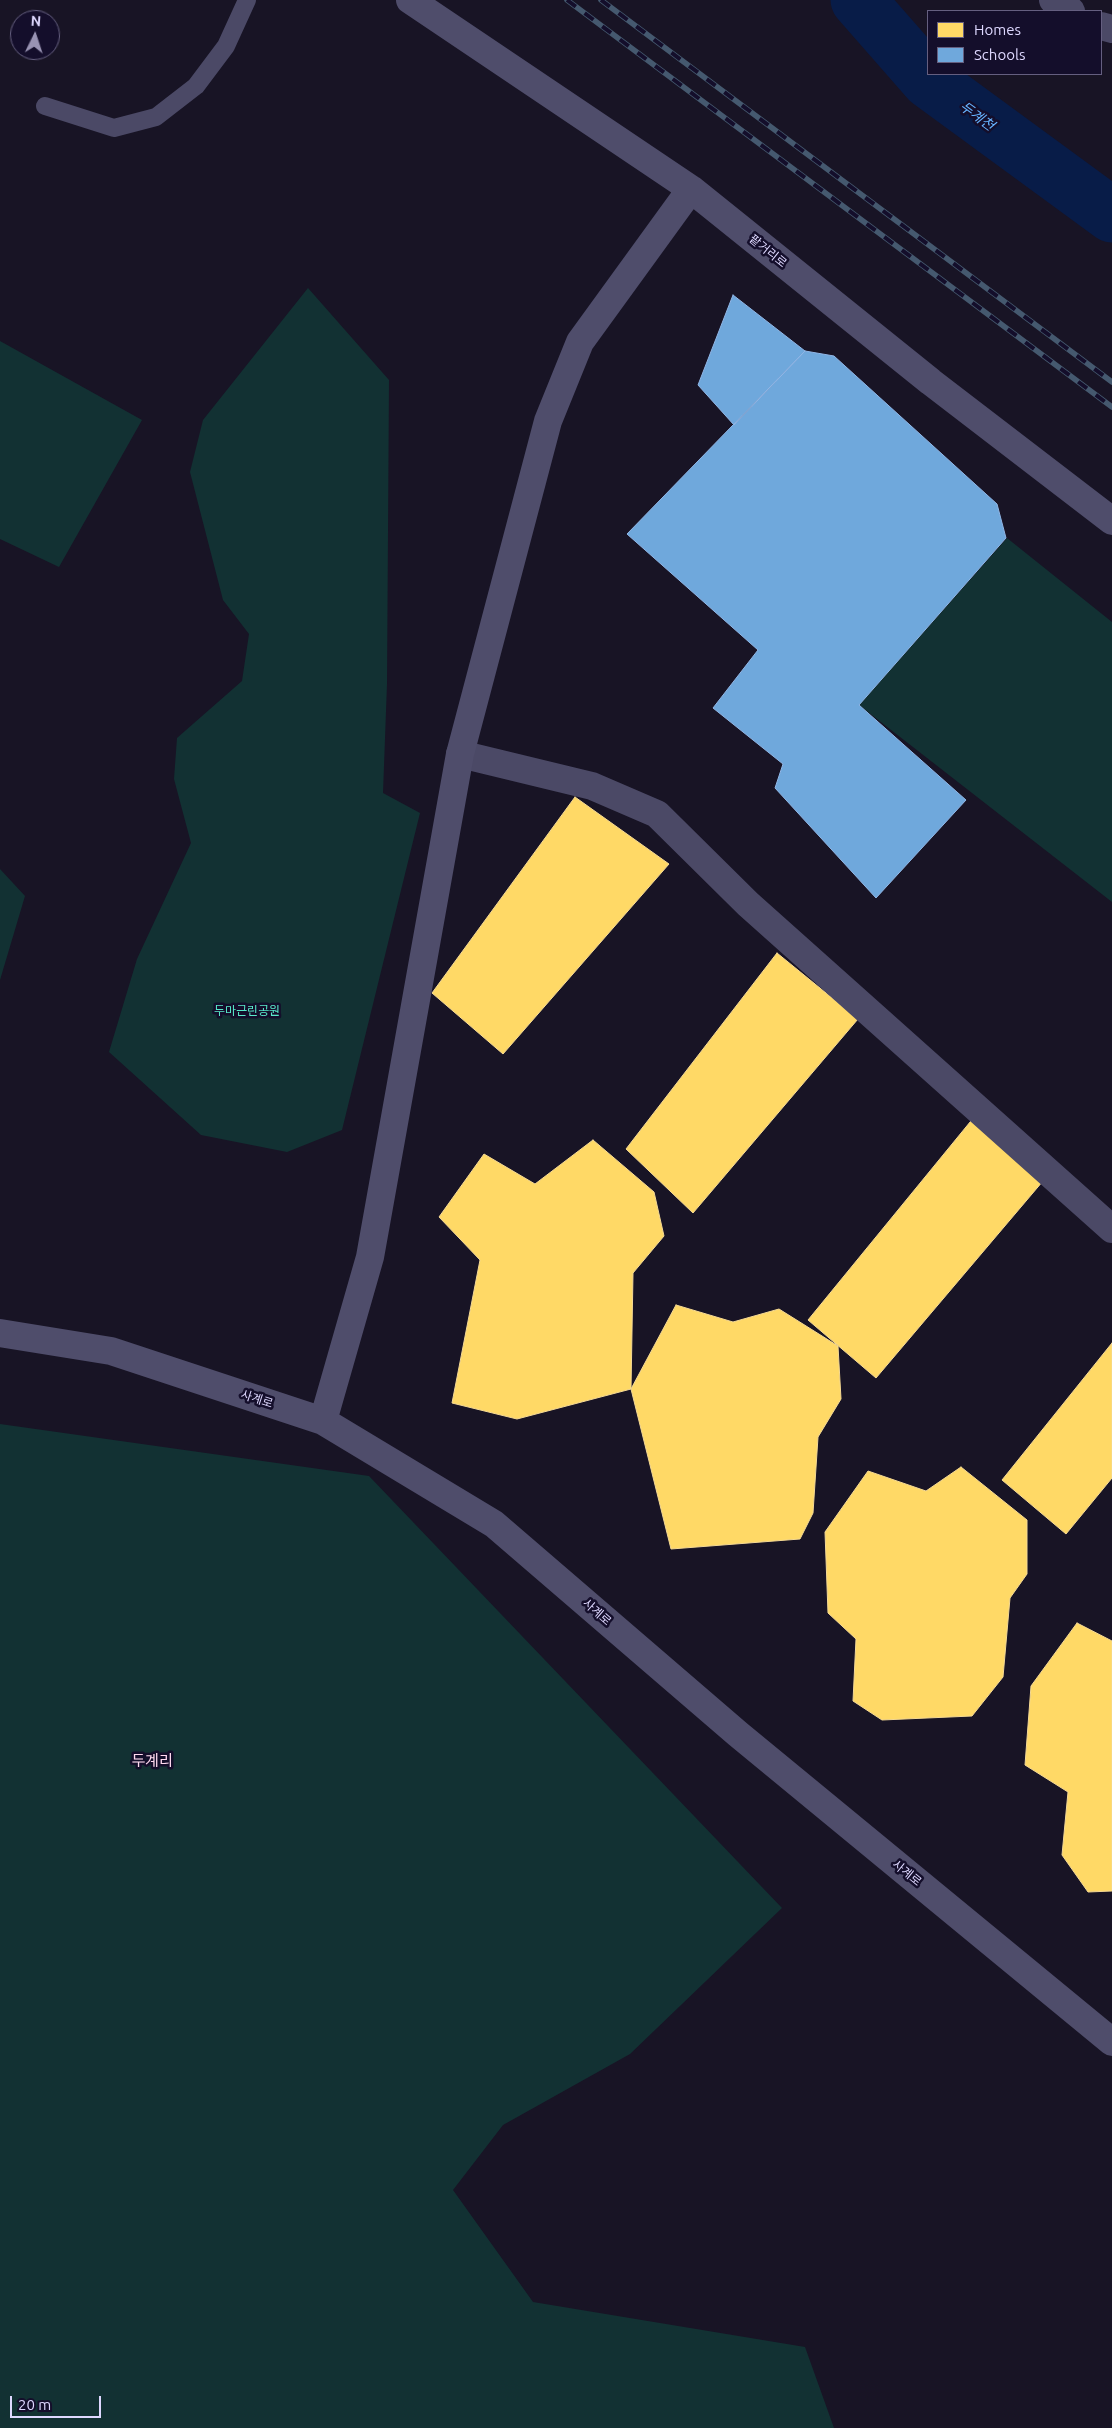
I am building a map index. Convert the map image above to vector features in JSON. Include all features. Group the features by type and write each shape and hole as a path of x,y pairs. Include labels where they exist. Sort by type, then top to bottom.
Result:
{"street":[{"name":"팥거리로","path":"410,0 691,189 931,382 1112,522"},
{"path":"1053,0 1069,10"},
{"path":"323,1421 370,1258 460,754 548,421 580,342 691,189"},
{"path":"460,754 592,786 658,814 748,904 1112,1230"},
{"name":"사계로","path":"0,1333 111,1350 323,1421 494,1524 738,1734 1112,2042"}],"lane":[{"path":"45,106 114,128 156,117 196,86 226,46 247,0"}],"green space":[{"name":"두마근린공원","path":"308,288 389,380 387,684 383,793 420,813 342,1130 287,1152 201,1135 109,1052 137,959 191,843 174,779 177,738 242,681 249,634 223,600 190,472 203,420"},
{"path":"0,341 142,420 59,567 0,539"},
{"path":"1007,538 1112,622 1112,902 859,705"},
{"path":"0,869 25,896 0,980"},
{"path":"0,1424 369,1476 782,1908 630,2054 503,2125 453,2190 533,2302 805,2347 834,2428 0,2428"}],"building: Homes":[{"path":"575,797 669,864 503,1054 432,993"},
{"path":"777,953 858,1019 693,1213 626,1149"},
{"path":"975,1116 1043,1181 876,1378 808,1320"},
{"path":"593,1140 654,1192 664,1236 633,1273 631,1389 517,1419 452,1403 480,1260 439,1217 484,1154 535,1184"},
{"path":"676,1305 733,1322 779,1309 838,1346 841,1399 818,1437 813,1513 800,1539 671,1549 631,1389"},
{"path":"1112,1343 1112,1478 1066,1534 1002,1480"},
{"path":"961,1467 1027,1520 1027,1574 1010,1598 1003,1677 972,1716 882,1720 853,1701 856,1639 828,1613 825,1532 868,1471 926,1491"},
{"path":"1077,1623 1112,1641 1112,1891 1088,1892 1062,1855 1068,1792 1025,1765 1031,1686"}],"building: Schools":[{"path":"733,295 805,351 734,425 698,385"},
{"path":"805,351 834,356 997,504 1006,538 859,705 966,800 876,898 775,788 783,764 713,708 758,650 627,534"}],"waterway":[{"name":"두계천","path":"858,0 929,81 1112,215"}],"railway":[{"path":"567,0 1112,407"},
{"path":"601,0 1112,382"}],"district":[{"name":"두계리","path":"152,1761"}]}
